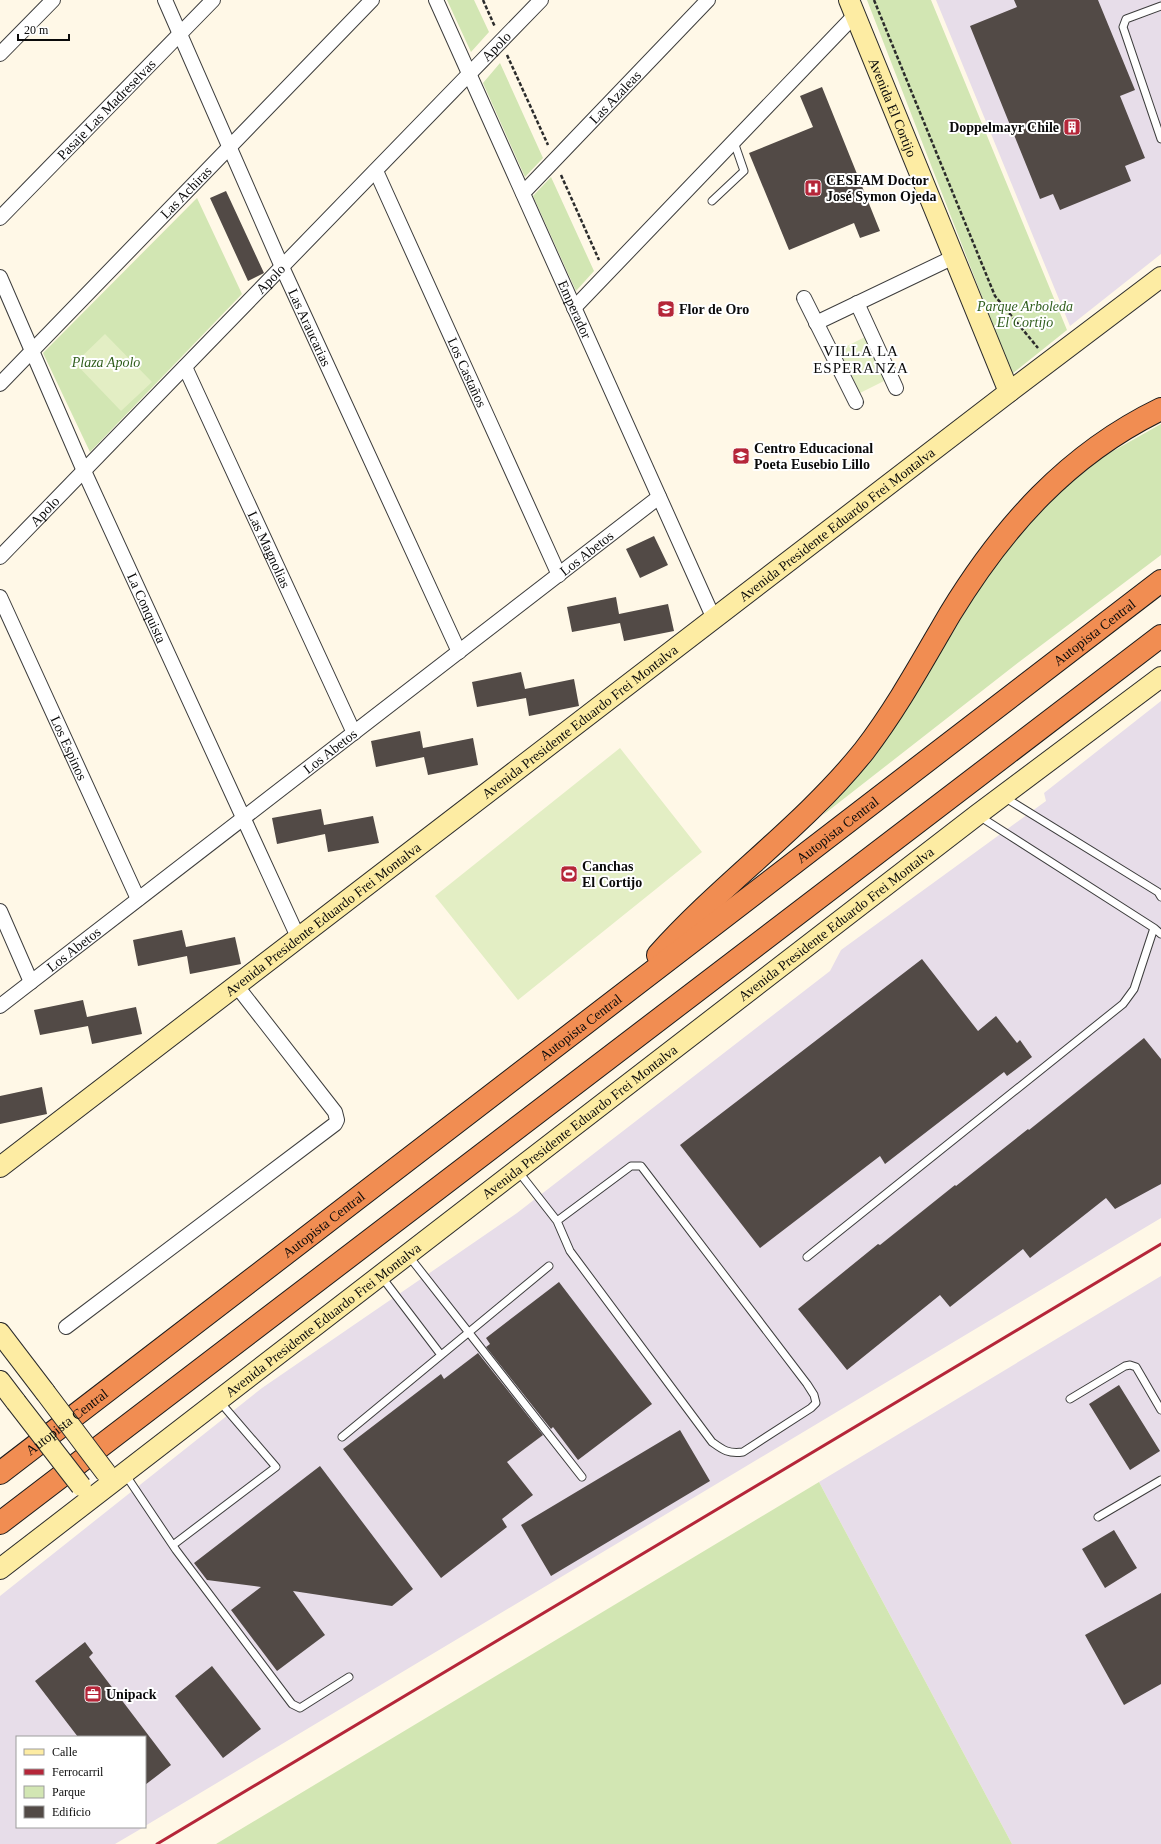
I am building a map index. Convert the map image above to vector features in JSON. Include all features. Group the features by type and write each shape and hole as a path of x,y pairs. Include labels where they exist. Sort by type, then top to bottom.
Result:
{"highway":[{"path":"623,995 696,914 797,824 864,750 906,690 974,576 994,547 1018,517 1078,462 1127,428 1161,409"},
{"name":"Autopista Central","path":"0,1473 1161,581"},
{"path":"0,1523 1161,636"}],"main road":[{"name":"Avenida El Cortijo","path":"852,7 1008,392"},
{"name":"Avenida Presidente Eduardo Frei Montalva","path":"0,1167 1008,392 1048,364 1161,277"},
{"name":"Avenida Presidente Eduardo Frei Montalva","path":"0,1569 86,1493 115,1476 218,1400 978,815 1157,683"},
{"path":"0,1333 45,1392 115,1476"},
{"path":"0,1381 86,1493"}],"street":[{"path":"0,54 53,0"},
{"name":"Las Araucarias","path":"165,0 282,267 459,652"},
{"name":"Pasaje Las Madreselvas","path":"0,218 213,0"},
{"name":"Las Achiras","path":"0,384 372,0"},
{"name":"Emperador","path":"436,0 714,619"},
{"name":"Apolo","path":"0,557 541,0"},
{"name":"Las Azaleas","path":"523,193 708,0"},
{"path":"574,308 734,142 852,7"},
{"name":"Los Castaños","path":"376,171 559,575"},
{"path":"816,323 954,257"},
{"name":"La Conquista","path":"0,277 33,350 84,471 298,937"},
{"path":"804,298 856,402"},
{"path":"857,303 896,388"},
{"name":"Las Magnolias","path":"185,367 354,733"},
{"name":"Los Abetos","path":"0,1006 659,497"},
{"name":"Los Espinos","path":"0,597 138,899"},
{"path":"0,911 31,982"},
{"path":"66,1327 335,1124 337,1120 335,1112 236,985"}],"lane":[{"path":"1161,6 1126,19 1123,27 1161,137"},
{"path":"712,202 744,171 734,142"},
{"path":"1003,796 1158,892 1161,897"},
{"path":"978,815 1154,928 1161,934"},
{"path":"807,1257 1123,1004 1134,989 1154,928"},
{"path":"518,1170 557,1221 570,1251 712,1442 732,1454 743,1452 811,1408 816,1403 814,1395 807,1384 641,1166 631,1166 557,1221"},
{"path":"408,1255 582,1477"},
{"path":"342,1437 549,1266"},
{"path":"381,1276 441,1355"},
{"path":"1070,1399 1125,1366 1130,1365 1136,1367 1161,1410"},
{"path":"173,1545 276,1467 218,1400"},
{"path":"115,1476 173,1545 292,1704 300,1708 349,1677"},
{"path":"1098,1517 1161,1480"}],"path":[{"path":"483,0 606,275"},
{"path":"874,0 995,296 1041,352 1048,364"}],"shaded area":[{"path":"936,0 1161,0 1161,254 1070,326"},
{"path":"1161,701 1161,1218 146,1825 146,1736 16,1736 16,1828 142,1828 115,1844 0,1844 0,1596 262,1388 517,1213 830,971 841,950 1046,801 1044,793"},
{"path":"1161,1276 1161,1844 1012,1844 819,1482"}],"green space":[{"path":"447,0 474,0 489,32 471,52"},
{"name":"Parque Arboleda El Cortijo","path":"867,0 931,0 1067,330 1012,374"},
{"path":"500,63 543,158 525,177 483,83"},
{"path":"551,177 594,271 576,291 533,196"},
{"name":"Plaza Apolo","path":"197,198 242,294 90,452 43,353"},
{"path":"105,334 152,382 121,411 75,363"},
{"path":"865,337 886,380 860,393 839,350"},
{"path":"1161,424 1161,555 1019,662 823,815 864,767 916,693 993,566 1027,525 1068,485 1106,455"},
{"name":"Canchas El Cortijo","path":"620,748 702,852 518,1000 435,896"},
{"path":"819,1482 1012,1844 216,1844"}],"building":[{"name":"Doppelmayr Chile","path":"1014,0 1098,0 1135,90 1120,96 1145,158 1125,166 1131,181 1060,210 1053,194 1040,199 970,26 1017,7"},
{"name":"CESFAM Doctor José Symon Ojeda","path":"822,87 880,231 860,238 854,223 789,250 749,153 813,127 800,96"},
{"path":"226,191 264,273 248,281 210,198"},
{"path":"654,536 668,565 640,578 626,549"},
{"path":"616,597 619,614 668,604 674,631 624,641 620,623 572,632 567,607"},
{"path":"521,672 525,689 574,679 579,706 529,716 526,698 477,707 472,682"},
{"path":"420,731 423,748 473,738 478,765 428,775 424,757 376,767 371,741"},
{"path":"321,809 324,825 373,816 379,843 328,852 325,834 277,844 272,818"},
{"path":"182,930 186,947 235,937 241,964 190,974 187,956 138,966 133,940"},
{"path":"922,959 978,1031 996,1016 1017,1043 1020,1040 1032,1057 1007,1076 1004,1072 885,1164 880,1156 760,1248 680,1145"},
{"path":"83,1000 87,1017 136,1007 142,1034 92,1044 88,1026 40,1035 34,1010"},
{"path":"1144,1038 1161,1059 1161,1184 1115,1209 1106,1198 1030,1258 1023,1249 950,1307 940,1295 847,1370 798,1309 878,1244 880,1245 955,1185 956,1186 1028,1129 1029,1130"},
{"path":"42,1087 47,1114 0,1124 0,1096"},
{"path":"559,1282 652,1404 578,1460 553,1427 551,1429 486,1347 490,1344 486,1338"},
{"path":"478,1353 543,1435 507,1462 533,1495 502,1519 507,1527 441,1578 343,1449 441,1374 444,1379"},
{"path":"1119,1385 1160,1451 1130,1470 1089,1404"},
{"path":"680,1430 710,1481 551,1576 521,1525"},
{"path":"320,1466 413,1589 392,1606 293,1591 325,1635 277,1671 231,1610 261,1587 207,1580 194,1563"},
{"path":"1114,1530 1137,1568 1105,1588 1082,1549"},
{"path":"1161,1593 1161,1684 1124,1705 1085,1635"},
{"path":"85,1642 93,1653 89,1657 171,1765 146,1784 146,1736 77,1736 35,1681"},
{"path":"212,1666 261,1729 223,1758 175,1696"}],"railway":[{"path":"157,1844 1161,1244"}],"place":[{"name":"Doppelmayr Chile","path":"1072,127"},
{"name":"CESFAM Doctor José Symon Ojeda","path":"813,188"},
{"name":"Flor de Oro","path":"666,309"},
{"name":"Centro Educacional Poeta Eusebio Lillo","path":"741,456"},
{"name":"Canchas El Cortijo","path":"569,874"},
{"name":"Unipack","path":"93,1694"}],"district":[{"name":"VILLA LA ESPERANZA","path":"861,360"}]}
